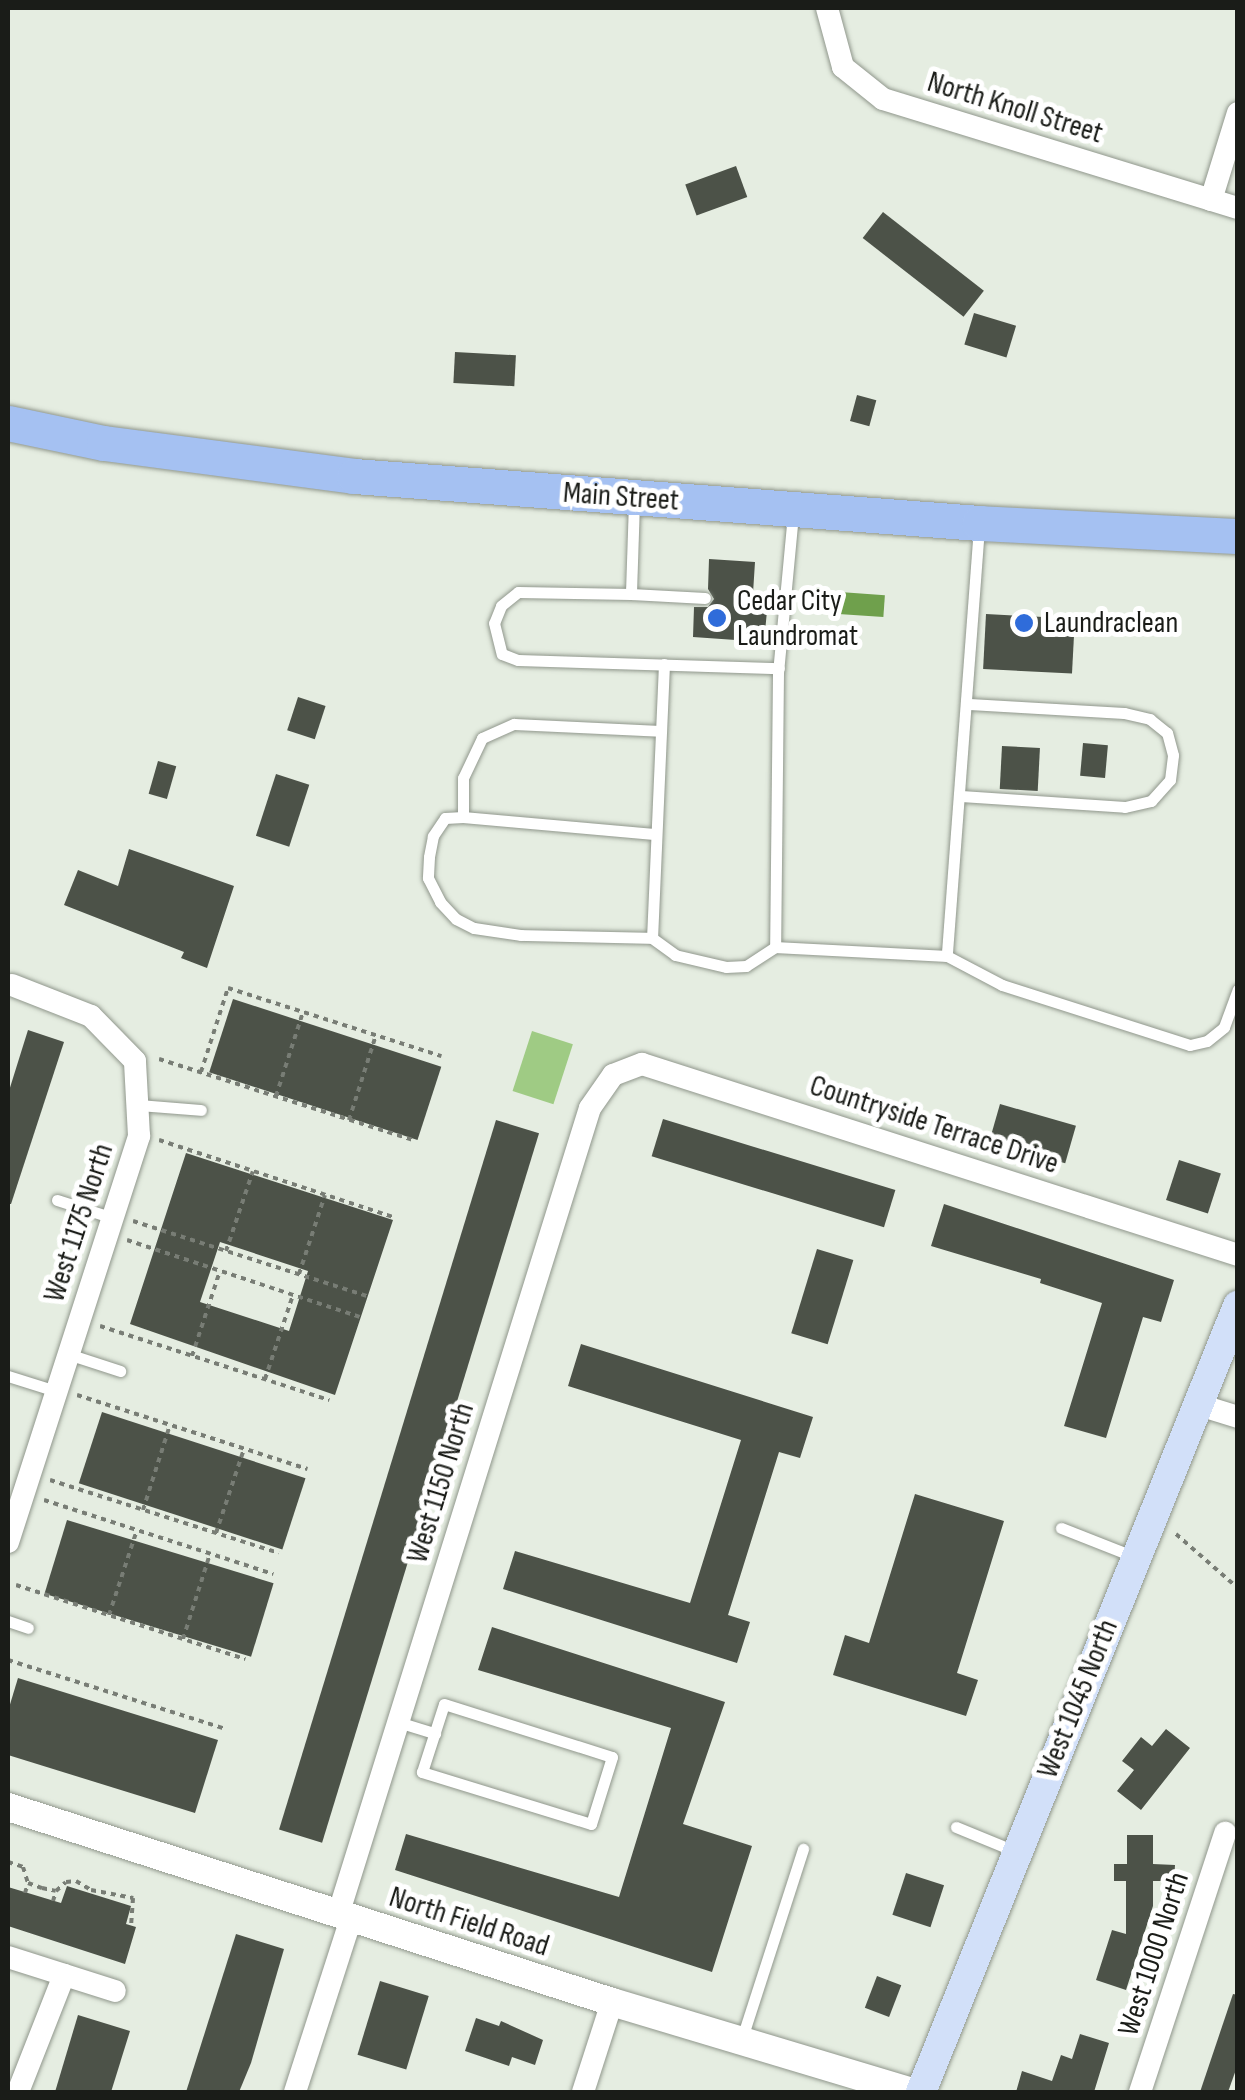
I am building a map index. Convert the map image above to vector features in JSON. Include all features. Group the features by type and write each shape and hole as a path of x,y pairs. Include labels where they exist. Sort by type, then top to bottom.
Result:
{"main road":[{"name":"Main Street","path":"8,423 104,444 354,476 979,523 1238,536"},
{"name":"West 1045 North","path":"921,2092 1238,1306"}],"street":[{"name":"North Knoll Street","path":"827,8 843,67 883,99 1238,208"},
{"path":"1211,200 1238,112"},
{"name":"West 1175 North","path":"8,1542 67,1393 68,1354 123,1220 140,1136 135,1061 91,1016 12,985"},
{"name":"Countryside Terrace Drive","path":"613,1075 642,1064 1238,1255"},
{"name":"West 1150 North","path":"295,2092 398,1722 590,1108 613,1075"},
{"path":"1196,1404 1238,1417"},
{"name":"North Field Road","path":"8,1808 612,2002 912,2092"},
{"name":"West 1000 North","path":"1140,2092 1225,1833"},
{"path":"8,1957 115,1991"},
{"path":"18,2092 64,1975"},
{"path":"583,2092 612,2002"}],"lane":[{"path":"630,594 634,498"},
{"path":"776,947 779,668 793,509"},
{"path":"947,956 969,704 979,523"},
{"path":"705,598 518,592 501,606 494,622 497,643 502,654 518,660 779,668"},
{"path":"652,938 664,664"},
{"path":"961,796 1125,807 1152,800 1170,780 1173,755 1167,733 1138,716 969,704"},
{"path":"463,816 463,778 482,738 514,724 660,732"},
{"path":"654,834 463,816 445,818 428,857 428,878 440,902 456,919 474,928 521,936 652,938 675,956 726,967 746,966 776,947 947,956 1002,985 1190,1046 1208,1042 1224,1027 1238,989"},
{"path":"138,1105 201,1110"},
{"path":"57,1200 123,1220"},
{"path":"68,1354 120,1370"},
{"path":"8,1376 67,1393"},
{"path":"1062,1528 1135,1557"},
{"path":"8,1622 28,1628"},
{"path":"444,1704 612,1757 591,1824 422,1772 434,1734 444,1704"},
{"path":"398,1722 434,1734"},
{"path":"956,1827 1017,1852"},
{"path":"741,2040 802,1849"}],"path":[{"path":"201,1072 228,988 441,1056"},
{"path":"276,1096 303,1012"},
{"path":"349,1120 376,1036"},
{"path":"159,1059 413,1140"},
{"path":"159,1140 393,1217"},
{"path":"226,1251 252,1171"},
{"path":"300,1274 325,1195"},
{"path":"123,1220 367,1296"},
{"path":"127,1240 360,1317"},
{"path":"192,1356 220,1271"},
{"path":"266,1379 293,1295"},
{"path":"100,1326 330,1400"},
{"path":"67,1393 307,1470"},
{"path":"143,1510 170,1425"},
{"path":"216,1534 244,1449"},
{"path":"50,1480 279,1553"},
{"path":"44,1500 273,1574"},
{"path":"1150,1518 1182,1538 1238,1588"},
{"path":"110,1615 136,1530"},
{"path":"183,1639 210,1554"},
{"path":"16,1585 245,1659"},
{"path":"8,1660 225,1729"},
{"path":"8,1864 23,1867 28,1883 25,1893"},
{"path":"53,1901 56,1891 66,1882 115,1898 133,1898 136,1906 131,1926"},
{"path":"28,1883 56,1891"}],"shaded area":[{"path":"840,592 885,595 883,617 838,614"},
{"path":"532,1031 573,1044 553,1104 513,1091"}],"building":[{"path":"736,166 747,197 697,215 685,184"},
{"path":"883,212 984,291 964,317 863,238"},
{"path":"974,313 1016,326 1006,357 964,345"},
{"path":"455,352 516,355 514,386 453,383"},
{"path":"857,395 876,400 869,426 850,421"},
{"path":"709,559 755,562 752,609 767,611 764,642 693,637 694,607 708,607 714,599 708,589"},
{"path":"986,614 1075,619 1072,674 983,669"},
{"path":"298,697 326,706 315,739 287,730"},
{"path":"1083,743 1108,745 1105,778 1080,776"},
{"path":"1002,746 1040,748 1038,791 1000,789"},
{"path":"158,761 176,766 167,799 149,794"},
{"path":"276,774 309,785 289,847 256,836"},
{"path":"129,849 234,886 207,968 181,958 184,952 64,905 78,870 118,886"},
{"path":"233,999 441,1067 417,1140 209,1072"},
{"path":"28,1030 64,1042 8,1204 8,1094"},
{"path":"1000,1104 1076,1126 1065,1163 989,1141"},
{"path":"663,1119 895,1190 884,1227 652,1156"},
{"path":"496,1120 539,1133 322,1843 279,1830"},
{"path":"186,1153 393,1220 335,1395 130,1324","holes":["220,1242 308,1271 289,1331 200,1302"]},
{"path":"1179,1160 1221,1174 1208,1214 1166,1200"},
{"path":"944,1204 1174,1280 1161,1322 1143,1317 1106,1438 1064,1426 1102,1303 1040,1283 1041,1279 931,1246"},
{"path":"817,1249 853,1260 828,1344 791,1333"},
{"path":"581,1344 813,1417 800,1458 779,1452 728,1615 750,1622 737,1663 503,1589 515,1551 690,1603 741,1440 568,1386"},
{"path":"102,1412 306,1478 282,1549 79,1483"},
{"path":"915,1494 1004,1521 957,1673 978,1680 966,1716 833,1675 845,1635 869,1643"},
{"path":"67,1520 274,1583 251,1657 44,1594"},
{"path":"492,1627 725,1702 683,1824 752,1846 712,1972 395,1870 406,1834 619,1897 671,1728 478,1670"},
{"path":"18,1678 218,1740 195,1813 8,1755 8,1711"},
{"path":"1166,1729 1190,1748 1141,1810 1117,1791 1134,1770 1122,1761 1141,1737 1152,1746"},
{"path":"1127,1835 1153,1835 1153,1864 1175,1865 1174,1881 1153,1881 1153,1906 1126,1990 1096,1980 1112,1930 1126,1934 1126,1881 1114,1881 1114,1864 1127,1864"},
{"path":"906,1873 944,1885 930,1927 892,1915"},
{"path":"67,1886 131,1906 126,1924 136,1927 125,1964 8,1926 8,1887 61,1903"},
{"path":"236,1934 284,1949 251,2063 239,2092 186,2092"},
{"path":"877,1976 901,1985 889,2017 865,2008"},
{"path":"380,1981 429,1996 406,2070 357,2055"},
{"path":"1233,1994 1238,1995 1238,2064 1228,2092 1200,2092"},
{"path":"78,2015 130,2031 111,2092 55,2092"},
{"path":"476,2018 499,2026 501,2021 543,2040 535,2065 512,2057 509,2066 465,2051"},
{"path":"1080,2034 1109,2043 1094,2092 1016,2092 1022,2071 1052,2081 1061,2055 1072,2059"}],"place":[{"name":"Cedar City Laundromat","path":"717,618"},
{"name":"Laundraclean","path":"1024,623"}]}
